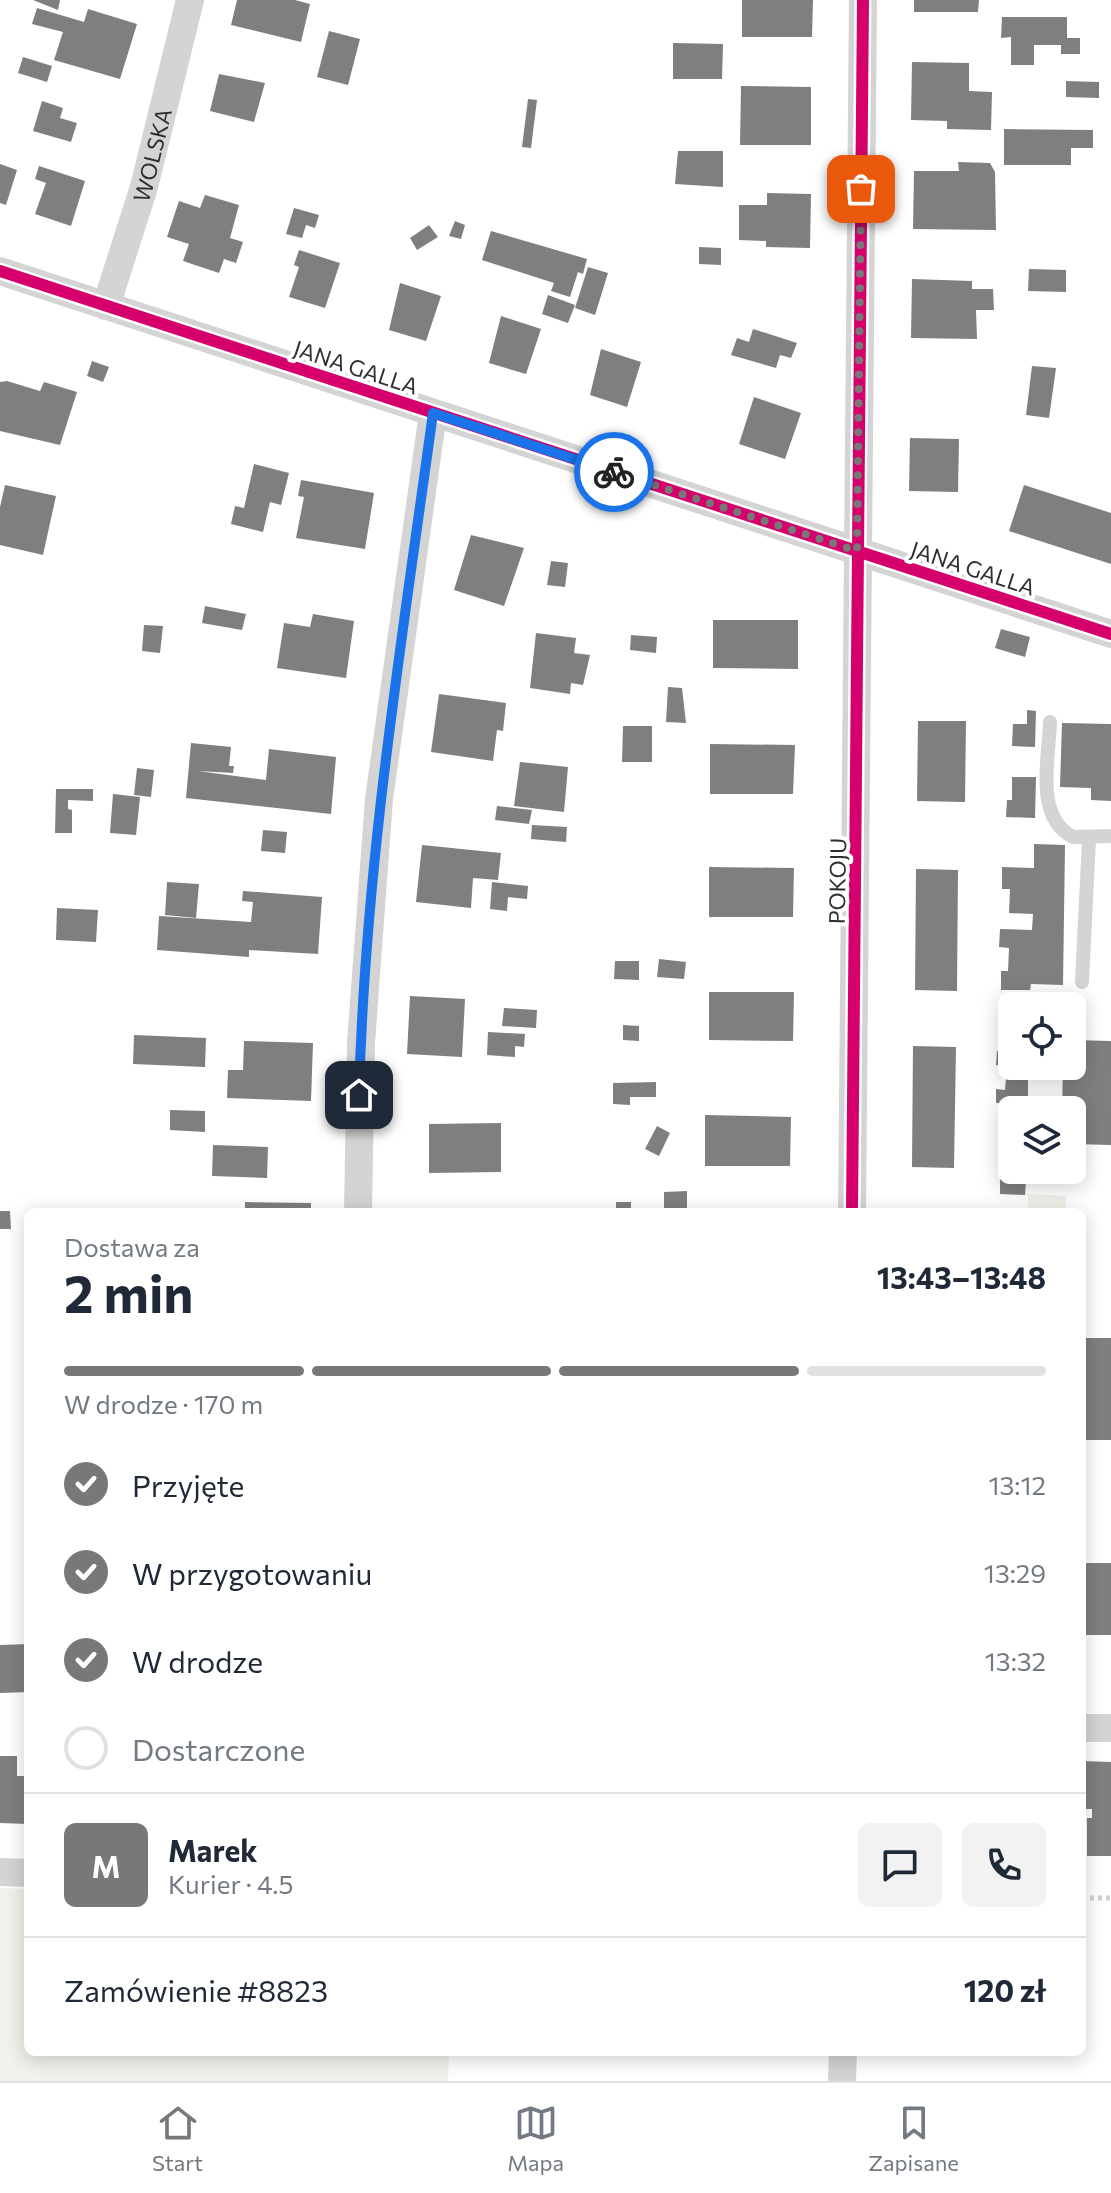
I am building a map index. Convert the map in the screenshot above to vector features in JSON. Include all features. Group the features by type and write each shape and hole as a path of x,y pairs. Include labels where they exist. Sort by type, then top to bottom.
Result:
{"street":[{"name":"WOLSKA","path":"106,306 144,187 190,0"},
{"name":"POKOJU","path":"852,1208 860,644 857,551 863,0"},
{"name":"JANA GALLA","path":"0,271 1111,634"},
{"path":"358,1208 361,1043 373,855 394,678 433,413"},
{"path":"1086,1728 1111,1728"},
{"path":"0,1872 24,1873"},
{"path":"842,2081 843,2056"}],"lane":[{"path":"1050,722 1048,805 1052,820 1062,831 1089,840 1111,836"},
{"path":"1082,982 1089,840"}],"path":[{"path":"1086,1898 1111,1898"}],"shaded area":[{"path":"1028,1194 1066,1196 1065,1208 1028,1208"},
{"path":"0,1888 24,1889 24,2056 449,2056 448,2081 0,2081"}],"building":[{"path":"33,0 60,0 58,10"},
{"path":"237,0 295,0 310,4 301,42 231,25"},
{"path":"742,0 813,0 812,37 742,37"},
{"path":"914,0 979,0 978,12 914,12"},
{"path":"37,8 84,22 88,9 137,24 120,79 54,60 63,32 32,24"},
{"path":"1002,17 1067,17 1067,38 1080,38 1080,54 1061,54 1061,45 1034,45 1034,65 1011,65 1011,37 1001,38"},
{"path":"329,31 360,39 348,85 317,77"},
{"path":"673,43 723,44 722,79 673,79"},
{"path":"23,57 52,66 47,82 18,73"},
{"path":"912,62 969,63 969,91 992,92 991,130 947,129 947,121 911,120"},
{"path":"219,74 265,83 254,122 210,111"},
{"path":"1066,81 1099,82 1099,98 1066,97"},
{"path":"741,86 811,87 811,145 740,145"},
{"path":"528,99 537,100 531,148 522,147"},
{"path":"42,101 63,108 60,118 77,123 71,142 33,131"},
{"path":"1004,129 1093,130 1093,148 1071,148 1071,165 1004,165"},
{"path":"678,151 723,151 723,187 675,184"},
{"path":"958,162 990,163 995,172 996,230 913,229 914,171 959,171"},
{"path":"0,164 17,170 6,205 0,203"},
{"path":"39,166 85,181 71,226 35,214 46,183 35,179"},
{"path":"767,193 811,194 810,248 766,247 766,241 739,240 739,205 767,205"},
{"path":"205,195 239,205 230,238 243,242 236,263 224,259 219,273 183,261 189,244 167,237 179,201 200,208"},
{"path":"294,208 319,215 315,228 306,225 302,238 286,234"},
{"path":"455,221 465,225 461,239 449,236"},
{"path":"429,225 438,237 417,250 410,238"},
{"path":"491,231 587,259 583,274 578,272 570,297 551,291 554,283 482,260"},
{"path":"699,247 721,248 721,265 699,264"},
{"path":"299,250 340,263 325,308 289,297 299,267 294,265"},
{"path":"588,267 608,273 595,315 575,308"},
{"path":"1029,269 1066,270 1066,292 1028,291"},
{"path":"912,279 972,281 972,289 993,289 994,310 976,310 977,339 911,338"},
{"path":"400,283 441,296 426,341 389,330"},
{"path":"548,295 575,305 568,323 542,314"},
{"path":"501,316 541,329 526,374 489,363"},
{"path":"753,329 797,343 791,358 780,355 776,368 731,355 737,338 749,342"},
{"path":"601,349 641,362 627,407 590,395"},
{"path":"92,361 109,367 103,382 87,376"},
{"path":"1032,366 1056,368 1049,418 1026,415"},
{"path":"7,381 40,391 44,382 77,392 60,445 0,431 0,382"},
{"path":"754,397 801,413 785,459 739,444"},
{"path":"910,438 959,439 958,492 909,491"},
{"path":"254,464 289,473 281,505 270,502 263,532 231,524 235,506 244,508"},
{"path":"301,480 374,493 365,549 296,538 304,497 298,496"},
{"path":"5,485 56,496 43,555 0,545 0,507"},
{"path":"1024,485 1111,513 1111,564 1009,531"},
{"path":"471,535 524,548 504,606 454,590"},
{"path":"551,561 568,563 565,587 547,585"},
{"path":"205,606 246,614 242,630 202,623"},
{"path":"313,614 354,621 346,678 277,668 284,623 310,627"},
{"path":"713,620 798,620 798,669 713,668"},
{"path":"144,625 163,626 160,653 142,651"},
{"path":"1001,629 1030,637 1025,657 995,648"},
{"path":"536,633 576,638 574,653 590,655 583,685 571,683 570,694 530,688"},
{"path":"631,635 657,637 656,653 630,650"},
{"path":"668,687 682,688 686,723 666,722"},
{"path":"439,694 506,703 503,731 497,730 493,761 431,752"},
{"path":"1027,710 1036,711 1035,747 1012,746 1013,724 1027,724"},
{"path":"918,721 966,721 965,802 917,801"},
{"path":"1062,723 1111,724 1111,801 1091,800 1091,788 1060,787"},
{"path":"623,726 652,726 652,762 622,762"},
{"path":"191,743 231,747 229,766 234,766 233,773 198,771 266,780 269,749 336,757 331,814 186,798"},
{"path":"710,744 795,745 793,794 710,794"},
{"path":"520,762 568,767 564,812 514,806"},
{"path":"137,768 154,770 151,797 134,795"},
{"path":"1012,777 1036,777 1035,818 1006,817 1007,800 1012,800"},
{"path":"56,789 93,789 93,801 68,800 68,809 72,810 72,833 55,833"},
{"path":"113,794 140,797 136,835 110,833"},
{"path":"497,806 532,810 529,824 495,820"},
{"path":"532,825 567,827 566,842 531,839"},
{"path":"263,830 287,832 285,853 261,851"},
{"path":"1034,844 1065,845 1063,985 1031,984 1030,990 1001,990 1001,971 1008,971 1009,948 999,947 1000,929 1032,930 1033,914 1009,913 1010,889 1002,889 1002,867 1034,868"},
{"path":"422,845 501,853 498,880 473,878 471,908 416,902"},
{"path":"709,867 794,868 793,917 709,917"},
{"path":"916,869 958,870 957,991 915,990"},
{"path":"167,882 199,884 196,918 165,915"},
{"path":"492,882 528,886 527,899 508,897 507,911 490,909"},
{"path":"243,891 322,897 318,954 249,950 249,957 157,950 159,916 251,922 253,902 242,901"},
{"path":"57,908 98,910 96,942 56,940"},
{"path":"659,959 686,962 684,979 657,977"},
{"path":"615,961 639,961 639,980 614,979"},
{"path":"709,992 794,992 793,1041 709,1040"},
{"path":"410,996 465,999 462,1057 407,1054"},
{"path":"504,1008 537,1010 536,1028 502,1026"},
{"path":"623,1025 639,1026 639,1041 623,1040"},
{"path":"488,1032 525,1034 524,1047 515,1046 515,1057 487,1055"},
{"path":"134,1035 206,1038 205,1067 133,1064"},
{"path":"1086,1040 1111,1041 1111,1145 1086,1144 1086,1096 1062,1096 1063,1080 1086,1080"},
{"path":"244,1041 313,1043 311,1101 227,1098 228,1070 243,1070"},
{"path":"913,1046 956,1047 954,1168 912,1167"},
{"path":"1006,1080 1028,1080 1028,1096 998,1096 996,1103 996,1089 1005,1090"},
{"path":"656,1082 656,1097 630,1097 630,1105 613,1104 613,1083"},
{"path":"170,1110 205,1111 205,1132 170,1130"},
{"path":"705,1115 791,1117 790,1166 705,1166"},
{"path":"501,1123 501,1172 429,1173 429,1124"},
{"path":"657,1126 670,1133 659,1156 645,1149"},
{"path":"213,1145 268,1147 267,1178 212,1176"},
{"path":"1000,1184 1026,1184 1025,1195 1000,1194"},
{"path":"687,1191 687,1208 664,1208 664,1192"},
{"path":"245,1202 311,1203 311,1208 245,1208"},
{"path":"616,1202 631,1202 631,1208 616,1208"},
{"path":"0,1211 10,1211 11,1229 0,1229"},
{"path":"1086,1338 1111,1338 1111,1440 1086,1440"},
{"path":"1086,1563 1111,1563 1111,1635 1086,1635"},
{"path":"24,1644 24,1692 0,1693 0,1645"},
{"path":"0,1756 17,1756 17,1776 24,1776 24,1824 0,1823"},
{"path":"1086,1761 1111,1762 1111,1856 1087,1856 1087,1818 1092,1818 1092,1809 1086,1809"}],"cycle path":[{"path":"852,1208 863,0"},
{"path":"0,271 1111,634"}],"way so far":[{"path":"614,472 857,551 861,189"}],"route":[{"path":"359,1095 367,926 379,799 433,413 614,472"}]}
